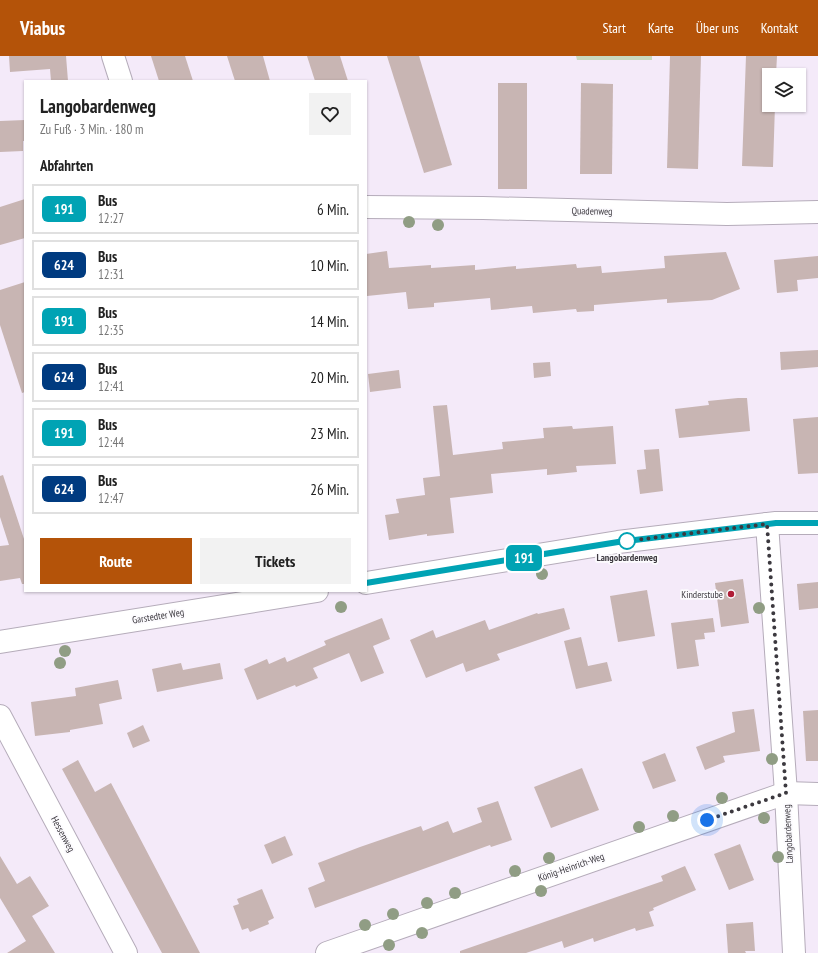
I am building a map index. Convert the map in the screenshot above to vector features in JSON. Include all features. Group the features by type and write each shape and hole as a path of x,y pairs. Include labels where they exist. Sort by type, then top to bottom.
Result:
{"street":[{"path":"113,56 121,80"},
{"name":"Quadenweg","path":"367,207 483,208 727,214 818,212"},
{"path":"367,583 618,542 767,524 818,523"},
{"name":"Langobardenweg","path":"767,524 786,793 794,953"},
{"name":"Garstedter Weg","path":"0,642 311,592"},
{"name":"Hessenweg","path":"0,716 126,953"},
{"name":"König-Heinrich-Weg","path":"327,953 786,793 818,794"}],"green space":[{"path":"576,56 652,56 652,60 577,60"}],"building":[{"path":"9,56 66,56 68,80 51,80 50,69 10,72"},
{"path":"151,56 185,56 193,80 159,80"},
{"path":"227,56 263,56 270,80 235,80"},
{"path":"307,56 340,56 348,80 315,80"},
{"path":"387,56 419,56 452,165 424,173"},
{"path":"670,56 701,56 698,169 667,168"},
{"path":"746,56 777,56 776,68 762,68 762,112 775,112 773,167 742,166"},
{"path":"498,83 527,83 527,189 498,189"},
{"path":"581,83 613,84 612,174 580,174"},
{"path":"24,120 23,151 0,152 0,121"},
{"path":"24,199 24,238 0,245 0,207"},
{"path":"387,251 389,268 431,265 431,268 475,265 475,270 516,266 516,269 576,264 577,268 601,266 602,273 665,268 664,256 726,252 740,289 712,300 667,303 667,299 594,305 594,311 577,312 576,309 533,313 532,306 491,310 490,298 434,303 434,307 408,309 406,292 367,296 367,254"},
{"path":"818,256 818,278 797,280 798,291 777,293 774,260"},
{"path":"24,282 24,392 22,393 0,325 0,290"},
{"path":"818,350 818,367 781,370 780,352"},
{"path":"550,362 551,376 534,378 533,363"},
{"path":"399,370 401,388 370,392 368,374"},
{"path":"747,398 750,431 679,438 675,409 709,405 708,401"},
{"path":"447,405 453,455 503,449 502,442 544,438 543,428 572,426 573,429 613,426 616,464 576,466 577,472 547,475 547,469 491,474 493,493 450,498 454,533 427,536 427,534 389,540 385,515 399,513 396,499 425,495 423,478 440,476 433,406"},
{"path":"818,417 818,473 798,474 793,419"},
{"path":"659,449 663,491 640,494 637,470 646,469 644,450"},
{"path":"3,475 24,539 24,584 22,584 20,578 0,581 0,546 9,545 0,517 0,476"},
{"path":"743,579 749,623 721,627 715,583"},
{"path":"818,582 818,608 799,610 797,584"},
{"path":"647,590 655,636 618,642 610,596"},
{"path":"564,608 570,629 497,654 500,660 466,672 463,663 426,678 410,640 433,630 436,638 485,620 489,630 537,613"},
{"path":"382,618 390,639 373,646 384,673 361,682 349,653 313,668 318,678 296,687 295,685 257,700 244,669 267,659 269,664 285,657 287,662 326,645 324,641"},
{"path":"713,618 715,632 704,633 705,639 695,640 699,666 677,669 671,623"},
{"path":"581,637 588,666 607,662 612,681 576,689 564,641"},
{"path":"181,663 183,670 220,663 223,679 157,692 152,669"},
{"path":"118,680 122,699 99,704 103,724 70,730 70,732 35,736 31,702 76,696 75,688"},
{"path":"754,709 760,751 723,756 725,762 705,770 696,747 735,732 732,712"},
{"path":"818,710 818,761 806,761 803,711"},
{"path":"143,725 150,741 133,748 127,733"},
{"path":"665,753 676,781 653,789 642,762"},
{"path":"78,760 95,792 111,783 200,953 162,953 62,769"},
{"path":"582,768 599,810 551,828 534,787"},
{"path":"498,801 512,840 491,847 490,845 315,908 308,888 325,881 318,863 421,826 423,831 448,821 453,833 482,822 477,808"},
{"path":"285,836 293,855 272,864 264,845"},
{"path":"740,844 754,880 729,890 714,854"},
{"path":"0,856 17,884 30,876 49,906 32,916 55,953 7,953 26,941 0,898"},
{"path":"685,866 696,890 653,908 654,910 649,912 654,926 636,931 635,928 594,942 593,938 564,948 562,941 526,953 460,953 460,951 663,881 661,876"},
{"path":"262,889 274,918 268,921 269,924 250,932 248,928 242,930 233,906 239,904 237,899"},
{"path":"753,922 755,951 745,951 746,953 728,953 726,924"}],"bus line":[{"name":"191","path":"367,583 618,542 776,523 818,523"}],"place":[{"name":"Langobardenweg","path":"627,541"},
{"name":"Kinderstube","path":"731,594"}],"route":[{"path":"627,541 767,524 786,793 707,820"}]}
